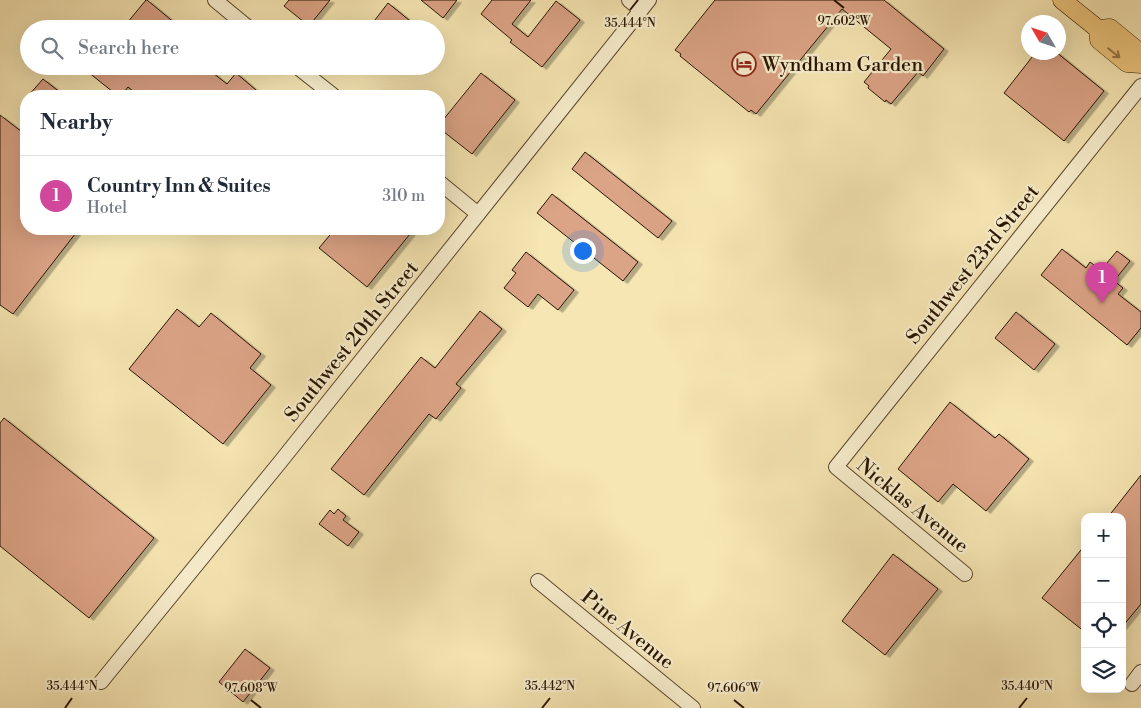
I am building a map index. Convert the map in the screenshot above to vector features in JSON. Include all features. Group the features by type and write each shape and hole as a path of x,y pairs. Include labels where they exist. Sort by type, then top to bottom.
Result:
{"main road":[{"path":"1062,0 1098,29 1099,40 1127,63 1141,63"}],"street":[{"path":"215,0 239,20"},
{"path":"629,0 645,5"},
{"name":"Southwest 20th Street","path":"101,682 281,461 645,5"},
{"path":"307,75 326,90"},
{"name":"Southwest 23rd Street","path":"836,467 1141,86"},
{"path":"445,187 478,214"},
{"name":"Nicklas Avenue","path":"836,467 965,574"},
{"name":"Pine Avenue","path":"538,581 693,708"},
{"path":"1132,684 1141,672"}],"building":[{"path":"147,0 171,20 129,20"},
{"path":"289,0 330,0 314,20 302,20 284,6"},
{"path":"421,0 457,0 443,18"},
{"path":"492,0 531,0 512,24 528,37 556,1 580,20 542,67 510,42 512,40 481,14"},
{"name":"Wyndham Garden","path":"715,0 884,0 944,49 923,76 918,72 891,104 886,100 885,102 868,88 869,86 864,82 891,49 842,9 756,114 751,110 749,112 675,50"},
{"path":"388,3 409,20 375,20"},
{"path":"1030,60 1066,60 1104,91 1064,141 1004,93"},
{"path":"481,73 515,100 472,154 445,133 445,118"},
{"path":"92,75 216,75 227,84 234,75 238,75 256,90 132,90 128,87 126,90 110,90"},
{"path":"43,79 57,90 33,90"},
{"path":"0,115 20,130 20,235 74,235 13,314 0,305"},
{"path":"585,152 672,221 658,238 572,169"},
{"path":"552,194 638,262 623,281 537,213"},
{"path":"330,235 409,235 367,287 319,248"},
{"path":"1062,249 1086,268 1090,262 1101,270 1117,251 1130,261 1114,281 1123,288 1118,294 1141,312 1141,328 1127,345 1041,275"},
{"path":"526,252 574,290 558,310 538,294 528,307 504,288 516,273 512,270"},
{"path":"177,309 199,327 211,313 261,354 250,368 271,385 223,444 129,369"},
{"path":"480,311 502,329 456,384 461,388 436,419 429,414 364,495 331,469 421,357 435,368"},
{"path":"1016,312 1055,344 1034,370 995,338"},
{"path":"950,402 995,438 999,434 1029,459 986,511 953,484 938,502 898,469"},
{"path":"4,418 154,538 89,618 0,546 0,423"},
{"path":"1141,475 1141,604 1126,622 1126,513 1111,513"},
{"path":"338,509 346,516 343,520 359,532 348,546 319,524 330,510 334,514"},
{"path":"1081,550 1081,629 1042,598"},
{"path":"893,554 938,589 885,655 842,621"},
{"path":"245,649 270,668 243,702 219,682"}],"place":[{"name":"Wyndham Garden","path":"744,64"},
{"name":"Country Inn & Suites","path":"1102,303"}]}
